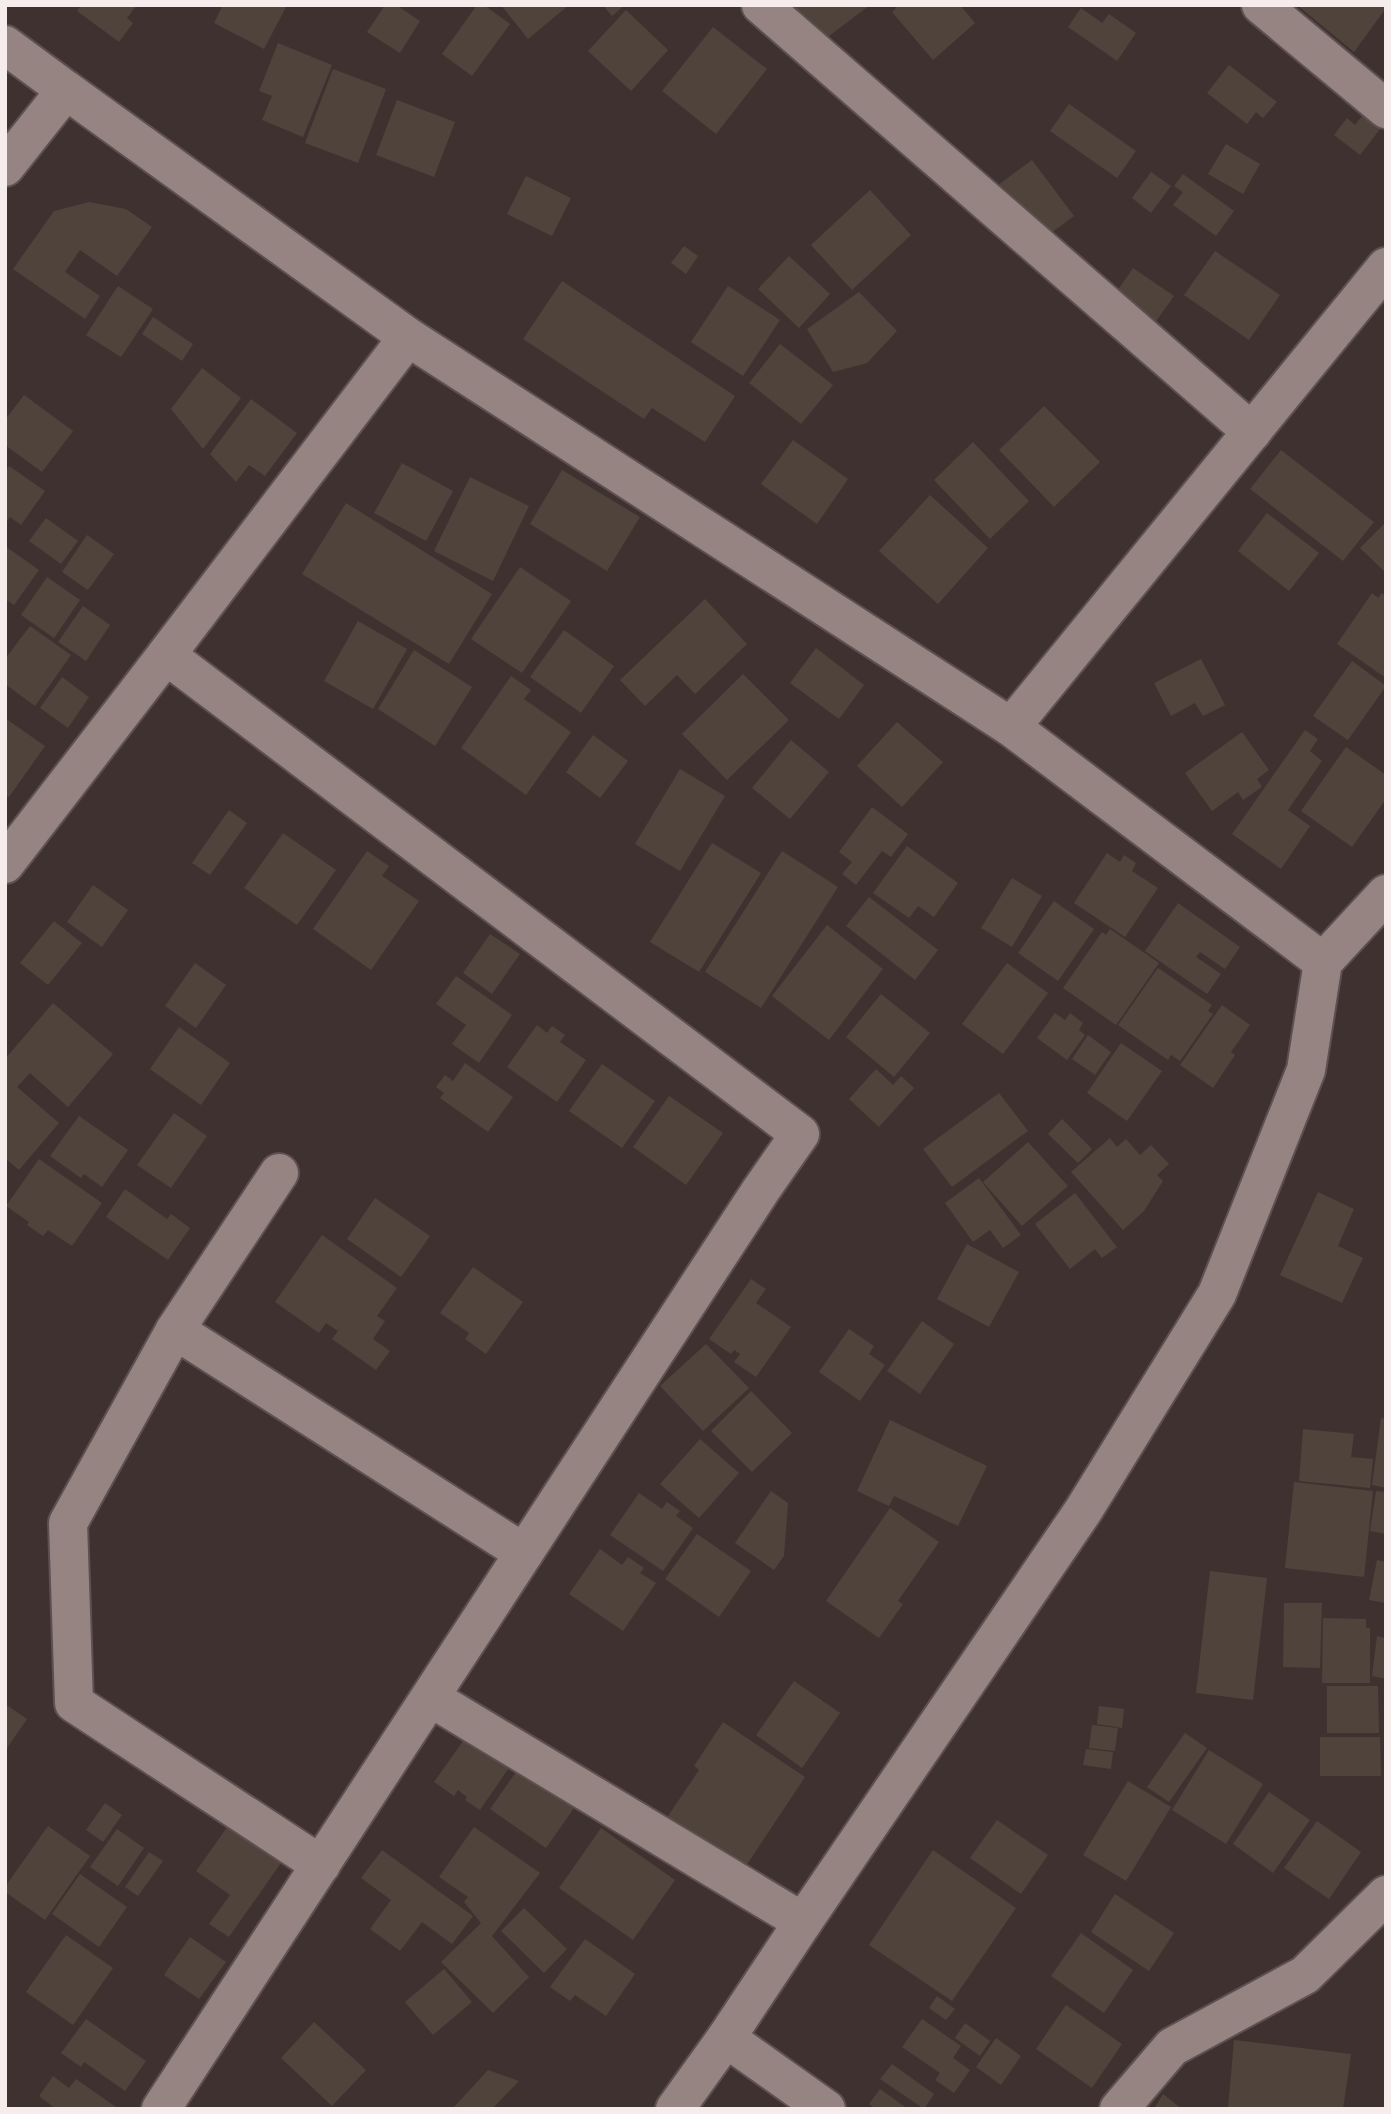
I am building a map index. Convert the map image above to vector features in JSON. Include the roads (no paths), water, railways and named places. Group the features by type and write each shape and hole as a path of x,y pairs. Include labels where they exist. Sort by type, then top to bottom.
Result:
{"street":[{"path":"761,5 1252,432"},
{"path":"1261,5 1386,109"},
{"path":"5,45 408,337 1011,727 1323,962"},
{"path":"5,167 66,90"},
{"path":"1011,727 1386,267"},
{"path":"5,864 408,337"},
{"path":"162,2109 800,1134 166,654"},
{"path":"676,2109 1083,1511 1217,1294 1306,1070 1323,962 1386,894"},
{"path":"279,1173 175,1329 68,1523 74,1703 321,1865"},
{"path":"175,1329 524,1553"},
{"path":"430,1698 803,1922"},
{"path":"1119,2109 1172,2047 1305,1975 1386,1895"},
{"path":"726,2038 826,2109"}]}
